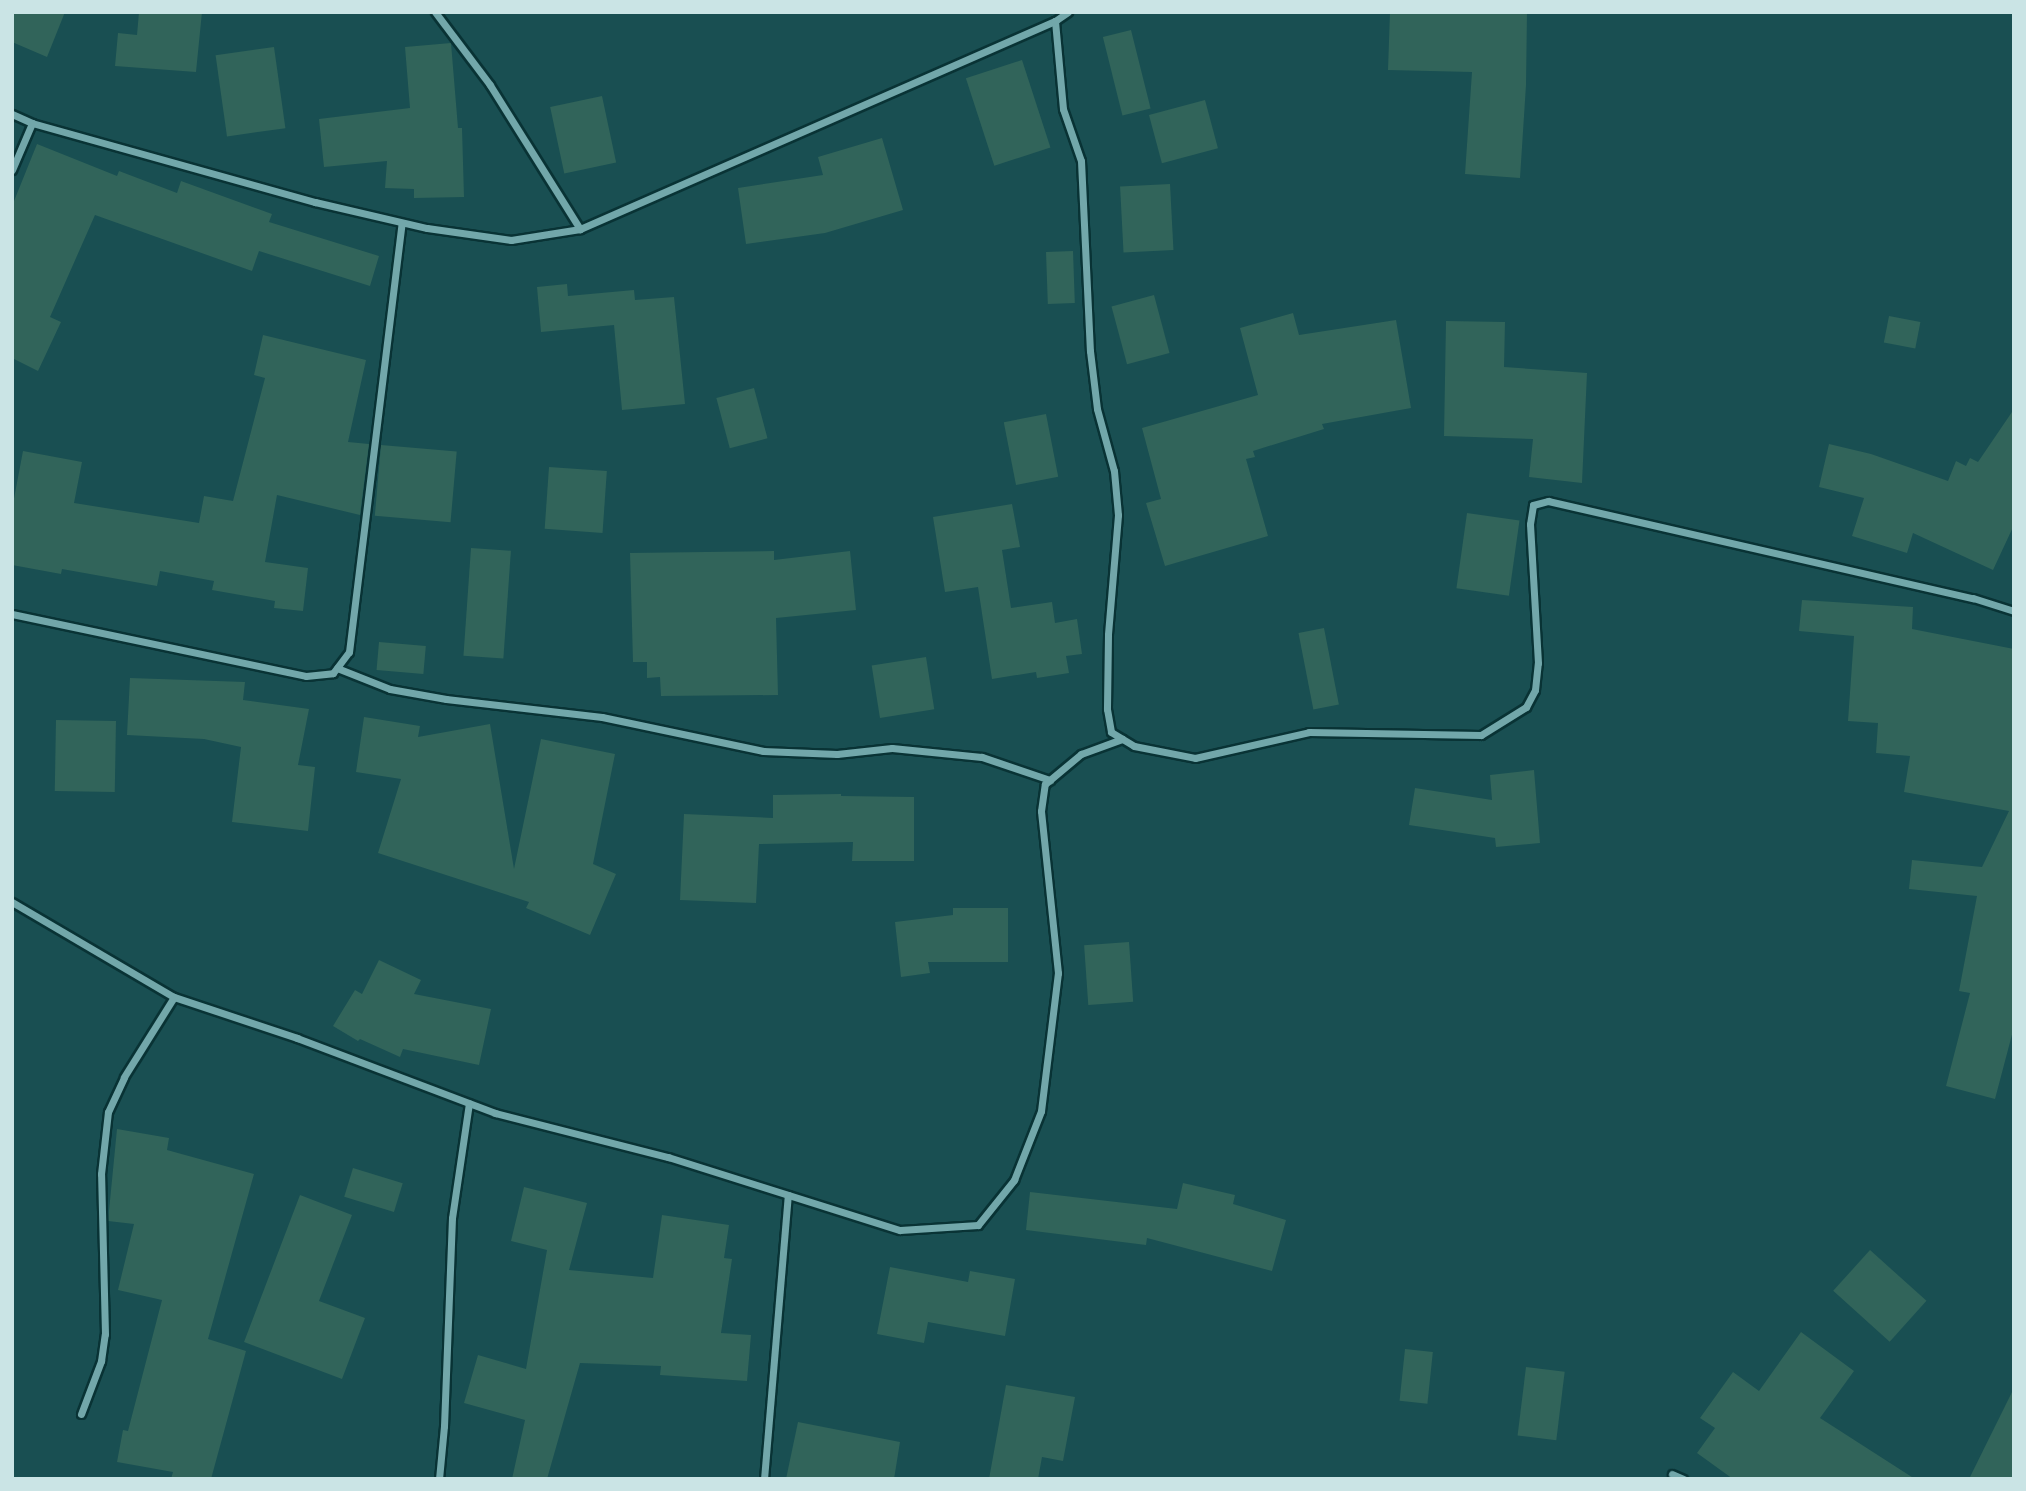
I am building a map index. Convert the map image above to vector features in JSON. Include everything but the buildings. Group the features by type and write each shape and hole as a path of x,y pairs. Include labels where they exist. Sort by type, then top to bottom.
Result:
{"street":[{"path":"435,12 490,85 580,229"},
{"path":"12,114 32,123 315,202 402,223 511,240 580,229 1055,21 1068,12"},
{"path":"1055,21 1063,109 1081,161 1090,351 1097,409 1114,471 1118,515 1108,635 1107,709 1111,732 1134,747 1195,758 1310,732 1481,735 1506,722 1525,707 1535,690 1538,663 1530,524 1533,505 1548,501 1973,598 2014,611"},
{"path":"12,170 32,123"},
{"path":"12,614 306,676 333,673 349,652 402,223"},
{"path":"337,668 390,689 602,717 763,751 837,754 892,748 982,757 1050,780"},
{"path":"12,902 174,997 297,1038 495,1113 668,1157 901,1230 978,1225 1014,1180 1041,1111 1058,973 1041,811 1045,784 1081,754 1122,739"},
{"path":"81,1414 101,1361 105,1334 101,1174 108,1112 124,1077 174,997"},
{"path":"439,1479 444,1426 452,1218 469,1103"},
{"path":"764,1479 788,1195"},
{"path":"1672,1474 1684,1479"}]}
